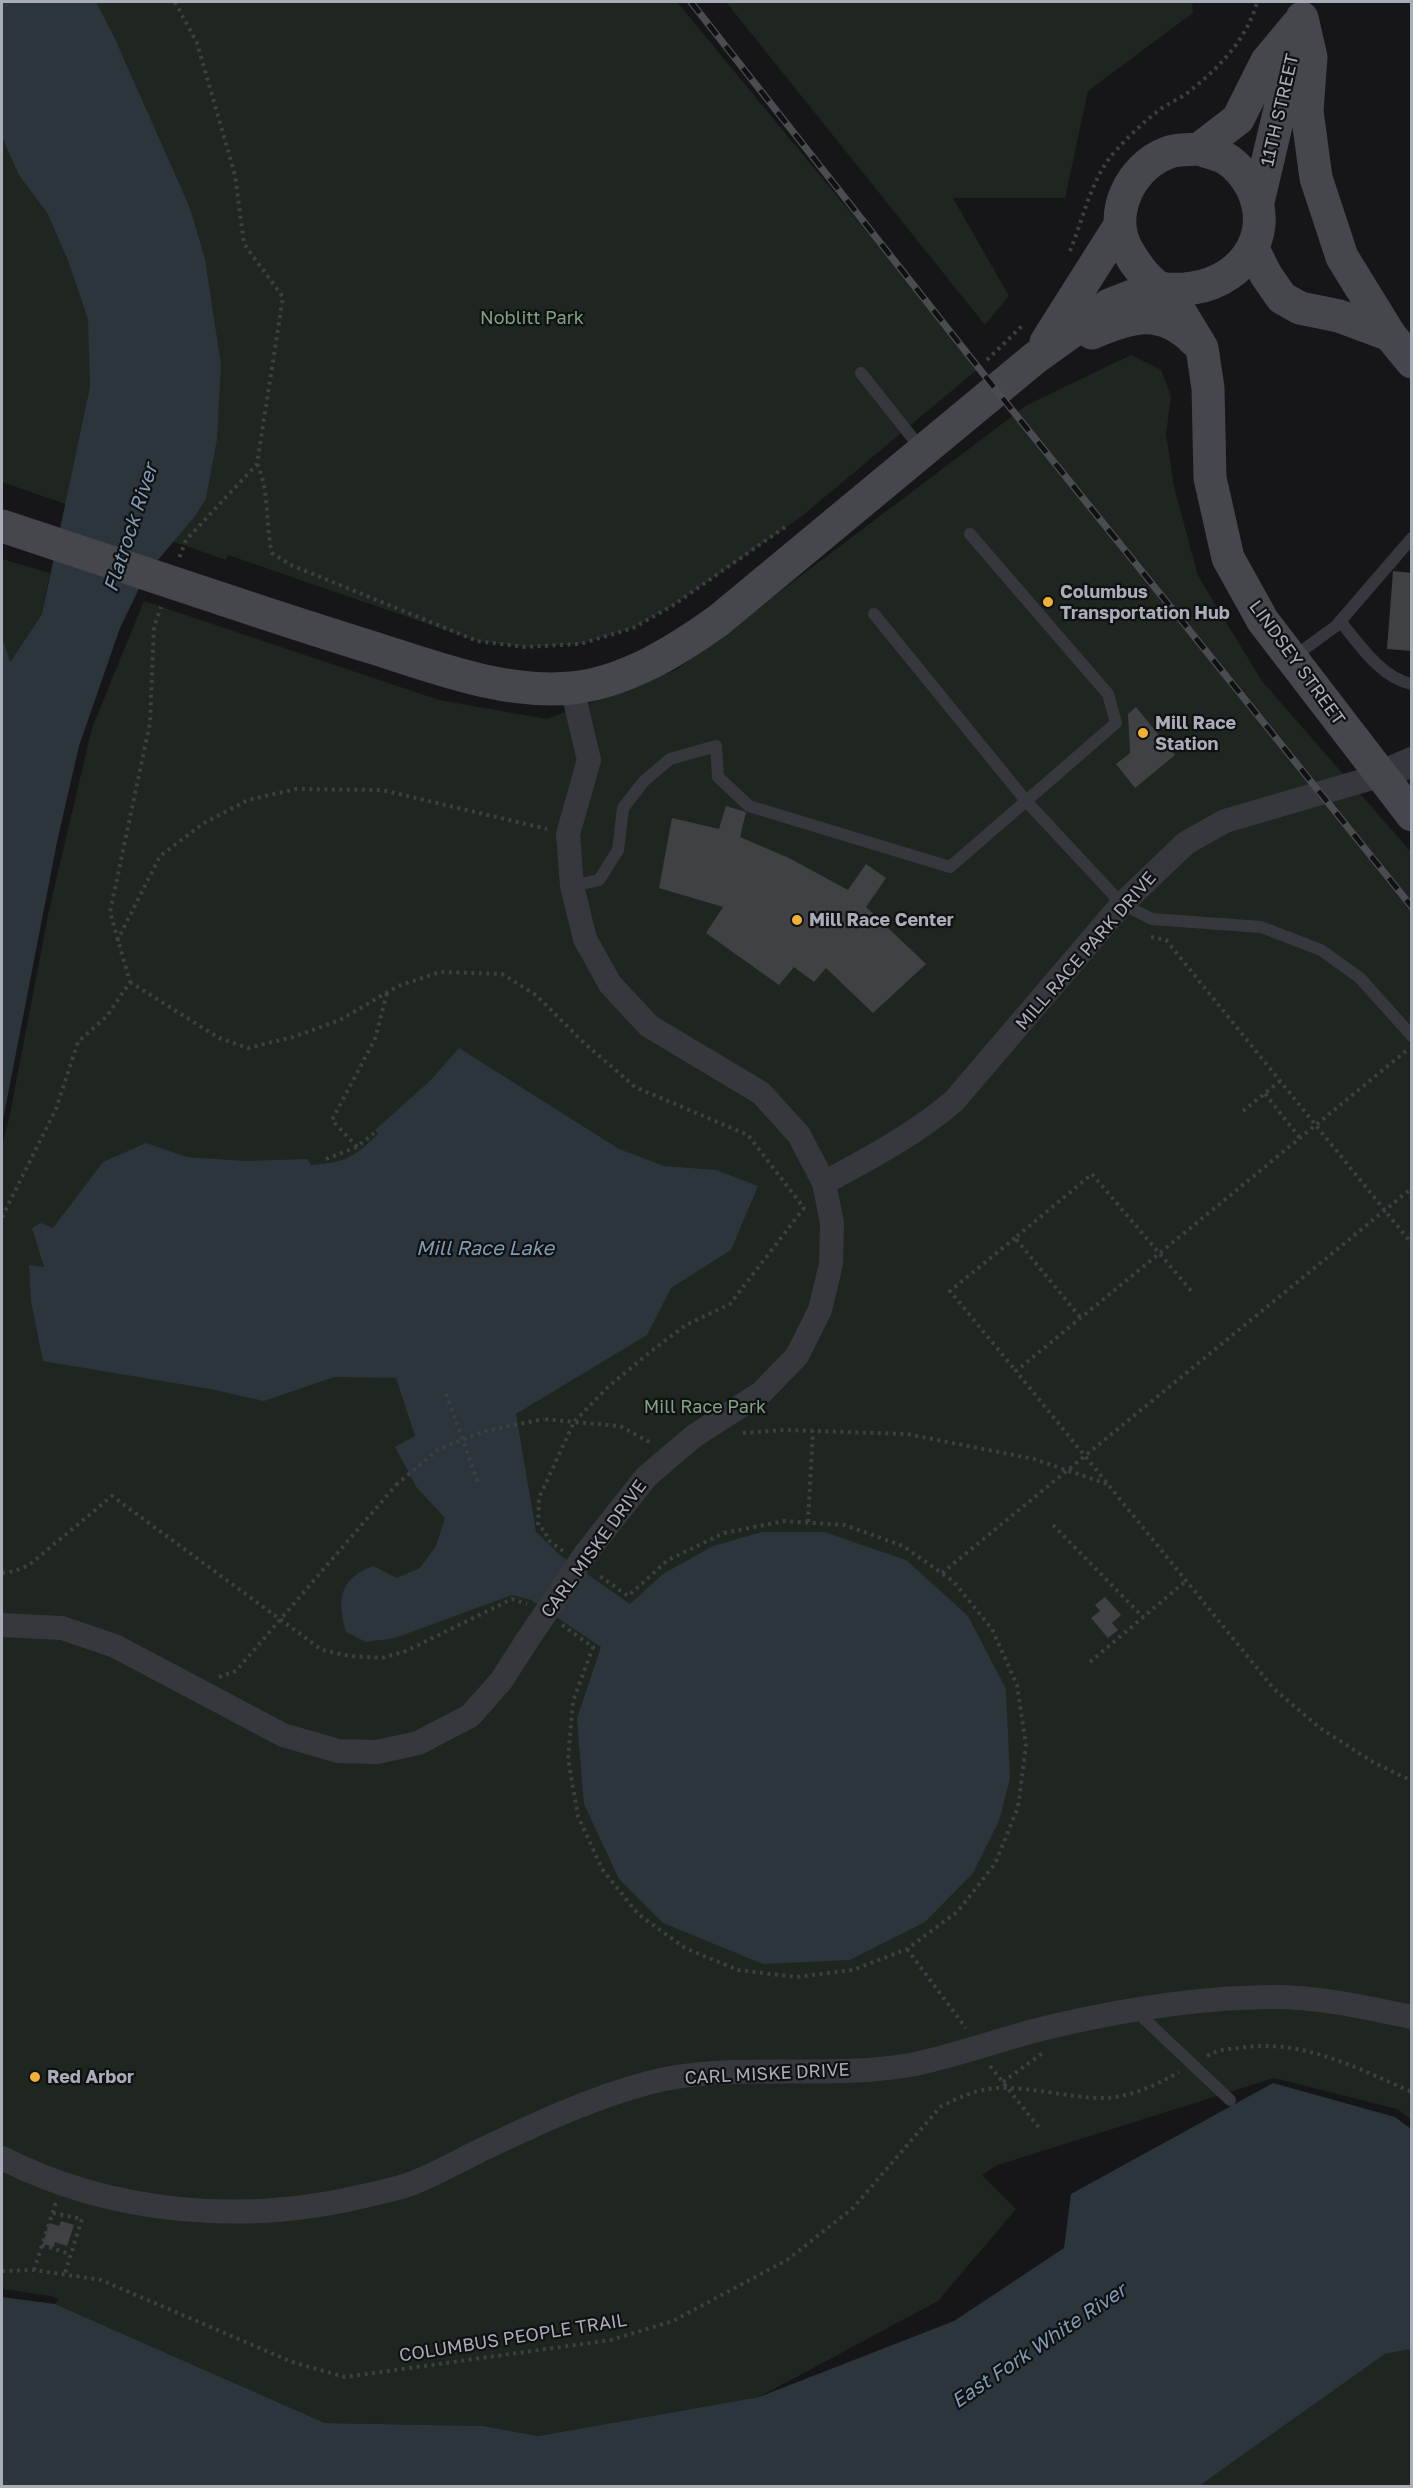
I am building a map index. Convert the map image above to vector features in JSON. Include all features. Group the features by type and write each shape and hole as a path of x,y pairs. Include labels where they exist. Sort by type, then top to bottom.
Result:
{"main road":[{"name":"11TH STREET","path":"1199,149 1239,119 1267,62 1304,10"},
{"name":"11TH STREET","path":"1258,202 1304,10"},
{"path":"1304,10 1311,57 1307,111 1316,178 1342,257 1390,335 1412,363"},
{"path":"2,526 445,671 515,686 572,688 633,671 690,641 719,620 1035,358 1109,305 1162,288 1198,288 1230,276 1253,249 1260,226 1258,202 1246,176 1225,158 1199,149 1168,152 1141,168 1124,194 1120,225 1127,250 1162,288"},
{"path":"1035,358 1120,225"},
{"path":"1253,249 1266,275 1282,298 1300,308 1338,316 1390,335"},
{"name":"LINDSEY STREET","path":"1162,288 1202,348 1208,388 1210,478 1228,558 1263,621 1379,776 1412,815"},
{"path":"1035,358 1119,321 1149,316 1169,321 1185,331 1202,348"}],"street":[{"name":"CARL MISKE DRIVE","path":"2,1625 62,1628 115,1646 283,1735 338,1750 377,1752 418,1743 470,1716 501,1681 582,1559 646,1477 694,1436 761,1393 797,1356 820,1310 831,1264 832,1223 824,1183 799,1135 761,1093 649,1026 610,984 585,939 572,886 567,834 589,760 572,688"},
{"path":"1379,776 1412,762"},
{"name":"MILL RACE PARK DRIVE","path":"824,1183 888,1149 929,1123 954,1101 1122,904 1186,843 1226,821 1379,776"},
{"name":"CARL MISKE DRIVE","path":"2,2158 29,2172 114,2200 226,2213 326,2205 411,2184 589,2101 652,2082 712,2074 824,2072 909,2065 1058,2025 1194,2000 1277,1997 1339,2003 1412,2017"}],"lane":[{"path":"861,373 923,451"},
{"path":"572,886 599,880 618,850 623,808 644,781 670,759 716,746 718,777 748,806 950,867 1027,802 1116,723 1108,694 970,534"},
{"path":"1291,659 1340,621 1412,538"},
{"path":"874,614 1027,802 1122,904 1152,919 1261,927 1321,950 1360,978 1412,1036"},
{"path":"1340,621 1380,668 1402,682 1412,684"},
{"path":"1136,2011 1194,2063 1230,2100"}],"path":[{"path":"175,2 197,43 231,164 244,244 282,297 257,464 186,540 178,562"},
{"path":"1068,254 1089,198 1110,157 1136,129 1160,109 1184,95 1235,47 1257,2"},
{"path":"979,368 1029,317"},
{"path":"257,464 263,476 268,537 272,553 291,565 477,642 525,647 580,644 633,628 672,606 792,523"},
{"path":"162,605 154,627 150,723 110,912 130,982 219,1038 248,1048 293,1037 340,1020 398,986 440,972 502,974 536,995 582,1041 635,1087 748,1135 804,1208 730,1304 686,1325 654,1349 609,1386 574,1422 538,1498 538,1526 545,1532 548,1540 582,1559 628,1596 668,1560 724,1533 784,1521 845,1525 903,1546 953,1581 992,1629 1017,1685 1026,1746 1018,1807 995,1863 957,1912 907,1949 853,1970 796,1977 738,1970 685,1948 638,1914 602,1869 578,1816 568,1759 573,1701 592,1647 559,1623"},
{"path":"117,942 160,856 204,823 248,800 296,789 382,790 567,834"},
{"path":"1148,935 1166,940 1412,1244"},
{"path":"2,1217 56,1108 78,1042 107,1016 130,982"},
{"path":"357,1147 332,1120 375,1039 387,993"},
{"path":"1016,1371 1412,1046"},
{"path":"1244,1112 1280,1081"},
{"path":"1265,1094 1300,1138"},
{"path":"326,1159 357,1147 374,1132"},
{"path":"1193,1293 1092,1174 950,1291 1274,1689 1320,1728 1373,1762 1412,1781"},
{"path":"942,1573 1412,1188"},
{"path":"1015,1238 1080,1318"},
{"path":"446,1394 479,1485"},
{"path":"194,1688 236,1671 396,1485 440,1449 485,1431 544,1419 620,1426 673,1454"},
{"path":"740,1433 813,1431 907,1434 1034,1459 1109,1484"},
{"path":"808,1522 813,1431"},
{"path":"2,1573 29,1565 112,1496 322,1650 350,1656 382,1658 406,1651 512,1599 532,1606"},
{"path":"1053,1525 1143,1617"},
{"path":"1090,1662 1186,1581"},
{"name":"COLUMBUS PEOPLE TRAIL","path":"2,2271 34,2270 101,2280 292,2362 345,2377 611,2340 673,2321 787,2260 853,2208 940,2107 957,2098 984,2089 1009,2089 1073,2097 1108,2098 1147,2090 1216,2051 1251,2046 1290,2046 1335,2058 1412,2092"},
{"path":"34,2270 62,2184"},
{"path":"52,2213 82,2219 65,2273"},
{"path":"42,2245 70,2254"}],"green space":[{"name":"Noblitt Park","path":"2,2 677,2 979,368 802,516 735,563 672,606 633,628 580,644 525,647 477,641 228,555 226,560 2,482"},
{"path":"726,2 1192,2 1193,13 1088,91 1065,198 953,198 1009,296 985,325"},
{"name":"Mill Race Park","path":"1131,355 1161,370 1171,396 1166,434 1174,487 1198,576 1262,681 1411,852 1411,2119 1397,2109 1274,2078 998,2165 982,2175 1016,2209 938,2301 759,2397 538,2436 484,2426 325,2423 55,2304 59,2299 2,2289 2,1145 49,910 92,728 144,601 439,700 547,719 676,670 1027,405"},
{"path":"2,559 50,573 42,614 9,663 2,636"},
{"path":"1411,2349 1411,2486 1199,2486 1385,2354"}],"water":[{"name":"Flatrock River","path":"2,2 96,2 115,39 190,208 205,259 221,365 217,439 206,498 196,515 146,574 120,628 79,746 57,842 2,1125 2,636 10,662 42,614 90,387 88,319 69,263 48,214 19,175 2,137"},
{"name":"Mill Race Lake","path":"459,1048 619,1149 664,1166 716,1170 758,1186 731,1250 671,1288 647,1335 516,1414 536,1532 560,1555 630,1604 663,1574 713,1546 762,1532 824,1532 906,1560 968,1616 1006,1689 1010,1778 999,1821 973,1873 925,1922 850,1960 763,1964 663,1923 619,1879 584,1804 577,1718 601,1647 531,1600 512,1595 395,1638 366,1642 346,1632 342,1610 343,1592 353,1577 373,1566 397,1578 420,1568 436,1546 445,1518 417,1488 395,1447 415,1436 396,1378 334,1377 264,1401 210,1389 43,1361 31,1301 29,1265 44,1267 32,1228 41,1223 53,1228 103,1162 146,1143 187,1157 245,1161 307,1159 311,1165 332,1163 348,1157 370,1142 378,1134 375,1130 431,1080"},
{"name":"East Fork White River","path":"1273,2083 1395,2117 1411,2129 1411,2349 1385,2354 1199,2486 2,2486 2,2297 55,2304 325,2423 484,2426 538,2436 759,2397 954,2321 1064,2248 1071,2194"}],"building":[{"path":"1393,571 1412,573 1412,651 1387,649"},
{"name":"Mill Race Station","path":"1136,707 1175,755 1135,788 1116,764 1130,753 1128,714"},
{"name":"Mill Race Center","path":"726,806 746,812 740,837 789,858 848,890 866,864 886,878 866,907 926,964 873,1013 826,968 814,982 794,967 779,985 706,933 723,907 659,888 672,818 719,829"},
{"path":"1105,1597 1121,1615 1112,1623 1118,1630 1108,1638 1091,1618 1100,1611 1095,1605"},
{"path":"61,2221 74,2225 67,2246 55,2242 54,2247 43,2244 49,2223 59,2226"}],"railway":[{"path":"691,2 996,390 1412,907"}],"place":[{"name":"Columbus Transportation Hub","path":"1048,602"},
{"name":"Mill Race Station","path":"1143,733"},
{"name":"Mill Race Center","path":"797,920"},
{"name":"Red Arbor","path":"35,2077"}]}
